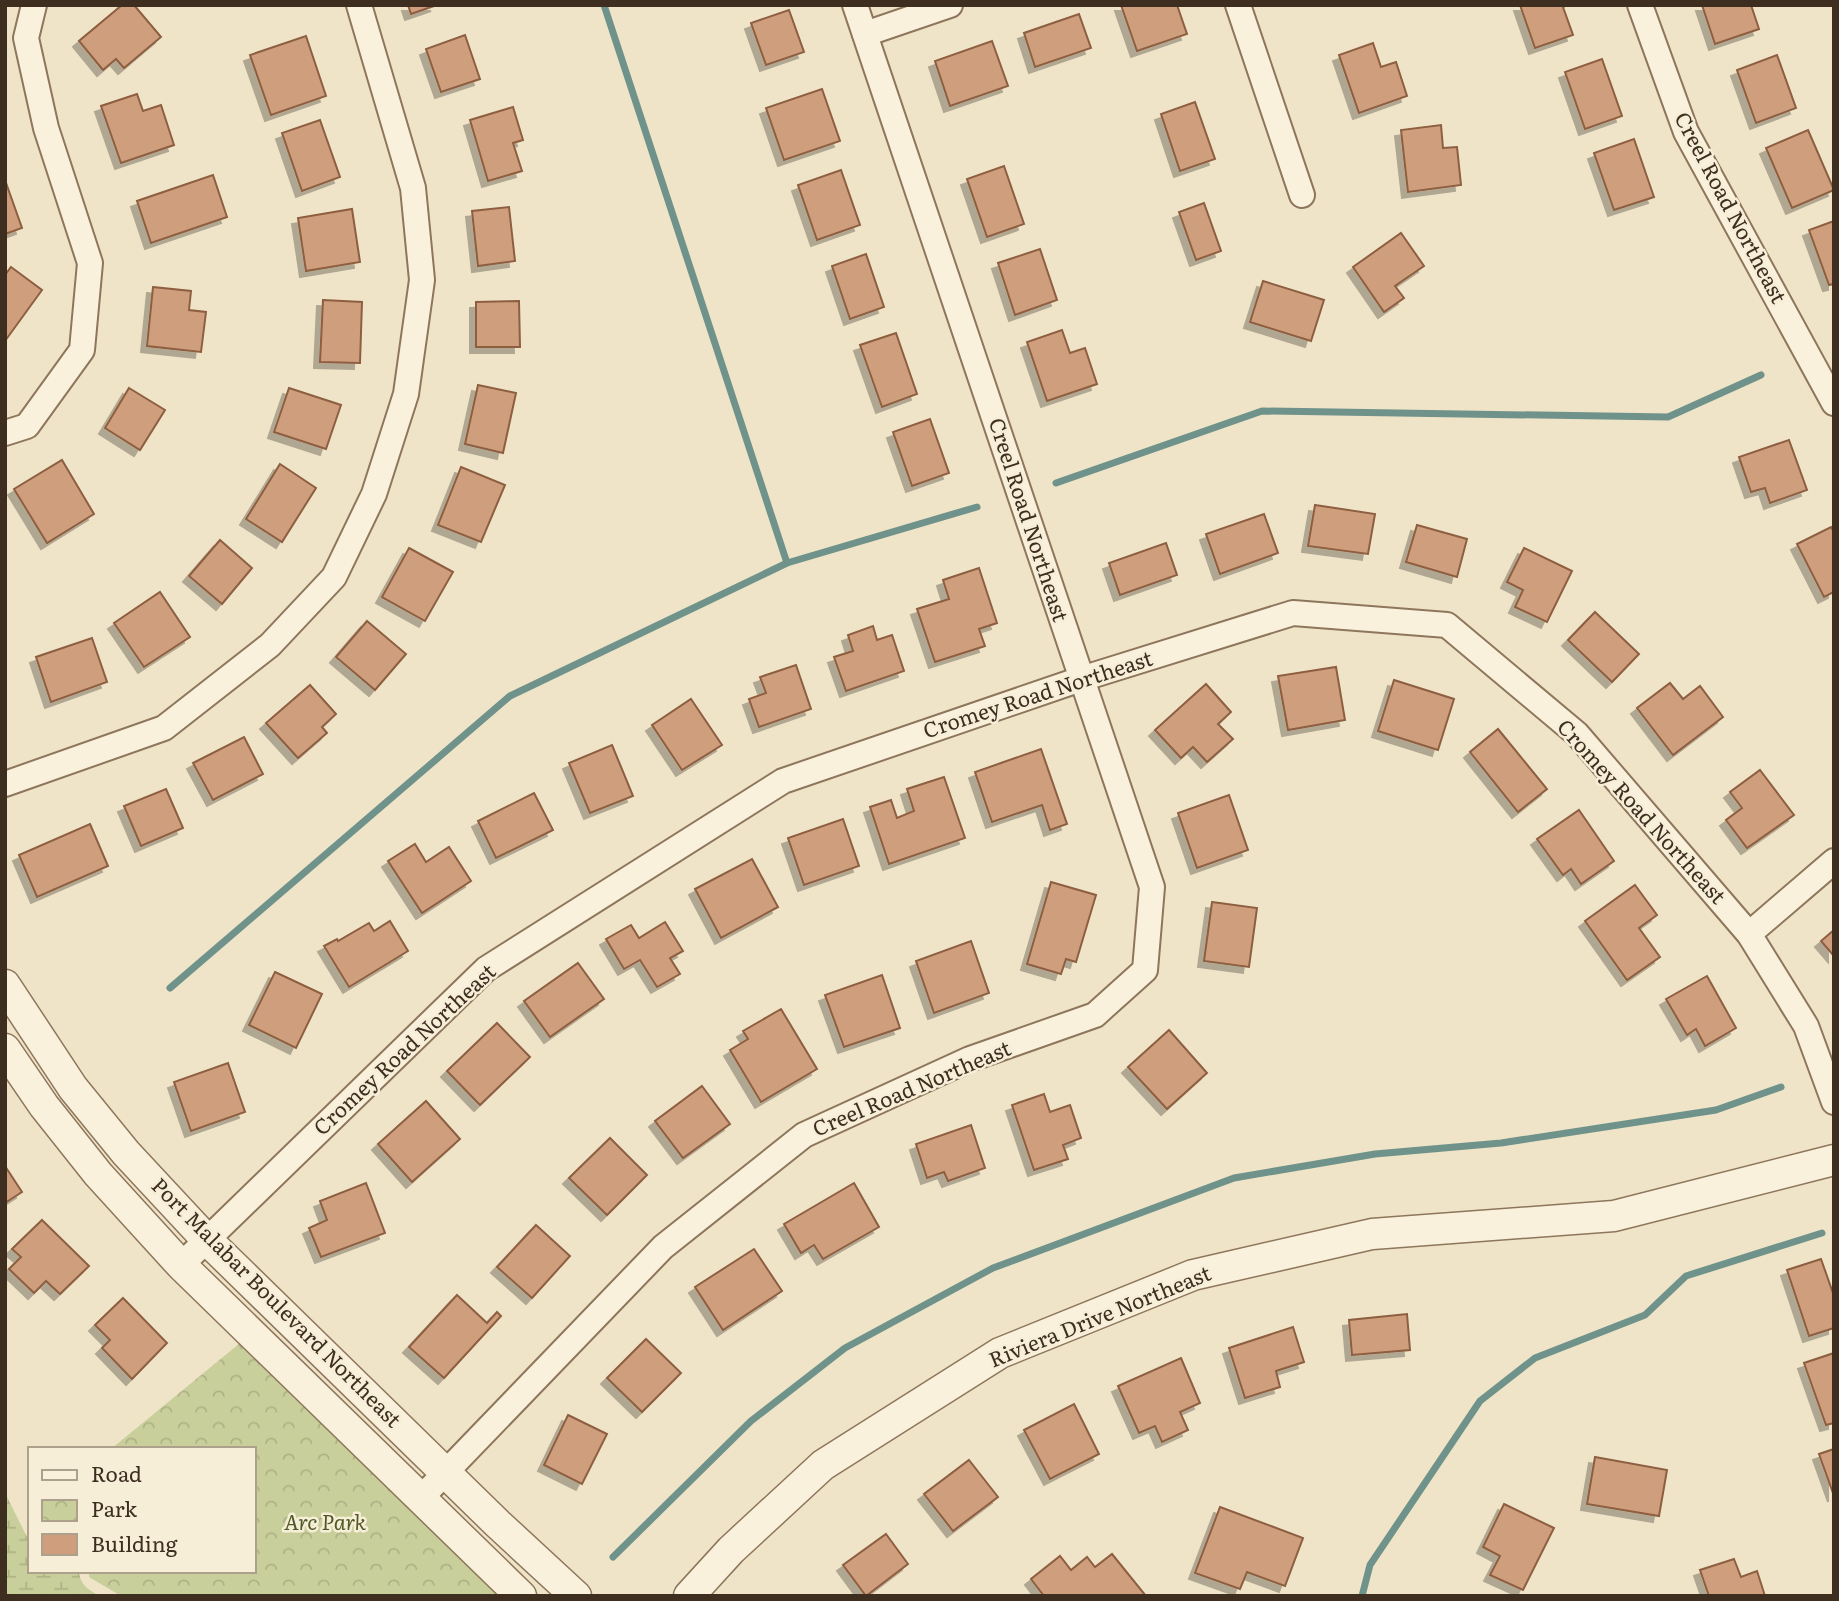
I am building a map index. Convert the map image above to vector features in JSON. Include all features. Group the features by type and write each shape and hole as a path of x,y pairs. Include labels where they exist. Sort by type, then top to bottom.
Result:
{"street":[{"path":"5,433 27,426 82,350 90,263 47,128 26,38 34,5"},
{"path":"5,784 164,728 270,645 334,577 374,494 406,394 422,281 413,188 359,5"},
{"name":"Creel Road Northeast","path":"420,1499 663,1247 804,1135 970,1059 1095,1015 1144,970 1152,887 855,5"},
{"path":"865,34 950,5"},
{"path":"1238,5 1302,195"},
{"name":"Creel Road Northeast","path":"1640,5 1686,132 1834,403"},
{"name":"Cromey Road Northeast","path":"181,1265 486,969 783,781 1081,680 1293,613 1447,625 1577,734 1749,934 1806,1026 1834,1102"},
{"path":"1749,934 1834,861"},
{"name":"Port Malabar Boulevard Northeast","path":"5,985 73,1088 127,1153 207,1240 498,1524 576,1596"},
{"name":"Port Malabar Boulevard Northeast","path":"5,1049 44,1106 98,1174 181,1265 521,1596"},
{"name":"Riviera Drive Northeast","path":"689,1596 731,1550 823,1465 1000,1353 1193,1275 1372,1234 1614,1216 1834,1160"}],"green space":[{"name":"Arc Park","path":"251,1334 349,1445 498,1596 121,1596 89,1577 89,1573 256,1573 256,1447 113,1447"},
{"path":"5,1493 28,1539 28,1573 79,1573 88,1589 99,1596 5,1596"}],"building":[{"path":"122,5 134,5 161,37 124,68 116,59 103,70 79,41"},
{"path":"408,5 437,5 411,14"},
{"path":"1121,5 1177,5 1187,34 1137,51"},
{"path":"1520,5 1567,5 1563,7 1573,35 1535,48"},
{"path":"1702,5 1751,5 1759,29 1715,44"},
{"path":"789,10 804,52 766,65 751,23"},
{"path":"1079,14 1091,48 1035,67 1024,33"},
{"path":"465,35 480,79 441,92 426,49"},
{"path":"306,36 326,96 271,115 250,55"},
{"path":"992,41 1008,86 950,106 935,61"},
{"path":"1373,43 1381,67 1396,62 1407,96 1359,113 1339,55"},
{"path":"1777,55 1796,108 1756,123 1737,70"},
{"path":"1602,59 1622,116 1585,129 1565,72"},
{"path":"822,89 840,141 784,160 766,108"},
{"path":"137,94 143,111 161,105 174,145 121,163 101,106"},
{"path":"1195,102 1215,159 1180,171 1161,114"},
{"path":"513,107 523,140 513,143 522,171 488,181 470,120"},
{"path":"320,120 340,177 302,191 282,133"},
{"path":"1441,125 1443,148 1457,147 1461,185 1408,192 1401,130"},
{"path":"1808,130 1834,190 1792,208 1766,148"},
{"path":"1634,139 1654,197 1614,210 1594,153"},
{"path":"1004,166 1024,224 987,237 967,179"},
{"path":"841,170 860,225 817,240 798,185"},
{"path":"213,175 227,217 151,243 137,201"},
{"path":"5,180 22,228 5,234"},
{"path":"1204,203 1221,251 1196,260 1179,212"},
{"path":"509,207 515,261 478,266 472,211"},
{"path":"352,209 360,262 306,271 298,218"},
{"path":"1834,221 1834,284 1829,285 1809,230"},
{"path":"1401,233 1424,266 1395,286 1404,298 1384,312 1353,267"},
{"path":"1040,249 1057,300 1015,315 998,263"},
{"path":"866,254 884,307 850,319 832,266"},
{"path":"11,267 42,290 5,341 5,275"},
{"path":"1263,281 1324,300 1311,341 1250,322"},
{"path":"153,287 191,291 189,310 206,312 201,352 147,346"},
{"path":"323,300 362,302 360,363 320,362"},
{"path":"519,301 520,347 476,347 476,302"},
{"path":"1062,330 1070,353 1085,348 1097,384 1047,401 1027,342"},
{"path":"896,333 917,394 882,407 860,345"},
{"path":"478,385 516,393 503,453 465,444"},
{"path":"129,388 165,410 140,450 105,428"},
{"path":"289,388 341,405 326,449 274,432"},
{"path":"930,419 949,473 912,486 893,432"},
{"path":"1789,440 1807,490 1770,503 1765,488 1751,492 1739,457"},
{"path":"62,460 94,514 47,543 14,489"},
{"path":"280,464 316,488 282,542 246,519"},
{"path":"461,467 505,485 481,542 438,525"},
{"path":"1315,505 1375,514 1368,554 1308,546"},
{"path":"1264,514 1278,553 1220,574 1206,534"},
{"path":"1417,525 1467,539 1457,577 1406,562"},
{"path":"1831,527 1834,532 1834,592 1824,597 1797,544"},
{"path":"220,540 252,568 222,604 189,576"},
{"path":"1166,543 1177,575 1120,595 1109,563"},
{"path":"409,548 453,572 425,621 382,597"},
{"path":"1524,548 1572,571 1547,622 1515,607 1523,590 1507,582"},
{"path":"979,568 997,623 979,629 985,646 935,662 917,609 949,599 943,580"},
{"path":"160,592 190,637 144,667 114,623"},
{"path":"1595,612 1639,654 1612,682 1568,640"},
{"path":"367,621 406,654 375,690 336,657"},
{"path":"873,626 877,640 892,635 904,671 846,691 834,657 853,651 848,635"},
{"path":"92,638 107,682 51,702 36,657"},
{"path":"796,665 811,709 759,727 749,699 766,693 760,677"},
{"path":"1336,667 1345,720 1288,730 1278,676"},
{"path":"1394,680 1454,699 1438,750 1378,731"},
{"path":"1670,683 1683,699 1700,686 1723,717 1673,755 1637,708"},
{"path":"1206,684 1231,712 1218,724 1233,739 1207,762 1193,747 1181,758 1155,730"},
{"path":"310,685 336,714 322,727 327,733 298,758 266,723"},
{"path":"691,699 722,745 682,770 652,725"},
{"path":"1498,729 1547,789 1518,812 1470,752"},
{"path":"244,737 263,774 213,800 193,763"},
{"path":"612,745 633,796 590,813 569,763"},
{"path":"1041,749 1067,824 1050,830 1042,805 992,822 975,772"},
{"path":"1760,770 1794,815 1747,848 1726,820 1742,808 1730,792"},
{"path":"944,777 965,838 889,864 870,807 891,800 897,818 914,811 907,789"},
{"path":"166,789 183,828 141,846 124,806"},
{"path":"534,793 553,830 496,858 478,821"},
{"path":"1229,795 1248,850 1197,868 1178,813"},
{"path":"1579,810 1614,861 1581,884 1571,869 1563,875 1537,839"},
{"path":"843,819 859,866 804,885 788,838"},
{"path":"90,824 108,866 37,897 19,855"},
{"path":"415,844 426,862 449,847 471,881 422,913 388,861"},
{"path":"752,859 778,907 721,938 695,889"},
{"path":"1051,882 1096,895 1076,962 1066,959 1061,974 1027,964"},
{"path":"1635,885 1657,915 1639,928 1660,957 1627,980 1585,921"},
{"path":"1212,902 1257,908 1249,967 1204,961"},
{"path":"390,921 408,951 349,987 324,946 369,923 374,931"},
{"path":"665,922 683,951 670,958 680,974 657,987 640,960 624,969 606,939 631,925 639,938"},
{"path":"1834,930 1834,956 1821,941"},
{"path":"971,941 989,993 934,1013 916,961"},
{"path":"578,963 604,999 550,1037 524,1001"},
{"path":"275,972 322,994 296,1048 249,1025"},
{"path":"882,975 900,1028 844,1047 825,995"},
{"path":"1707,976 1736,1028 1705,1046 1696,1029 1687,1035 1666,999"},
{"path":"781,1009 817,1069 761,1102 730,1050 748,1039 743,1031"},
{"path":"497,1023 530,1057 480,1105 447,1071"},
{"path":"1169,1030 1207,1073 1167,1109 1128,1067"},
{"path":"228,1063 245,1112 191,1131 174,1082"},
{"path":"702,1086 730,1124 683,1158 655,1121"},
{"path":"1044,1094 1050,1112 1070,1105 1081,1138 1063,1145 1068,1159 1034,1170 1012,1105"},
{"path":"426,1101 460,1139 412,1182 378,1144"},
{"path":"971,1125 985,1168 948,1181 944,1172 927,1178 916,1144"},
{"path":"610,1138 647,1175 607,1215 569,1178"},
{"path":"5,1166 22,1192 5,1203"},
{"path":"366,1183 385,1233 321,1257 309,1228 327,1220 320,1201"},
{"path":"854,1183 879,1227 823,1259 814,1245 801,1253 784,1224"},
{"path":"42,1220 89,1266 60,1294 46,1281 34,1293 9,1269 21,1257 12,1249"},
{"path":"536,1225 570,1256 532,1298 497,1267"},
{"path":"754,1249 782,1291 723,1330 695,1287"},
{"path":"1821,1259 1834,1296 1834,1328 1809,1336 1787,1270"},
{"path":"457,1295 487,1323 497,1312 501,1316 444,1378 409,1347"},
{"path":"123,1298 167,1343 132,1379 102,1348 110,1340 95,1325"},
{"path":"1407,1314 1410,1350 1352,1355 1349,1320"},
{"path":"1293,1327 1304,1362 1276,1371 1280,1387 1245,1398 1229,1348"},
{"path":"646,1339 681,1373 642,1412 607,1378"},
{"path":"1834,1353 1834,1423 1826,1425 1804,1363"},
{"path":"1181,1358 1200,1403 1180,1412 1188,1430 1162,1442 1155,1426 1139,1433 1118,1386"},
{"path":"1074,1404 1099,1454 1050,1479 1024,1430"},
{"path":"568,1415 607,1434 582,1484 544,1465"},
{"path":"1834,1449 1834,1496 1819,1454"},
{"path":"1595,1457 1667,1470 1659,1516 1587,1504"},
{"path":"969,1460 998,1497 953,1531 924,1494"},
{"path":"1504,1504 1554,1528 1523,1590 1490,1575 1500,1556 1483,1547"},
{"path":"1220,1507 1303,1538 1285,1586 1247,1572 1240,1589 1195,1573"},
{"path":"886,1534 908,1564 866,1596 843,1565"},
{"path":"1112,1554 1146,1596 1044,1596 1031,1579 1060,1556 1071,1570 1087,1557 1095,1567"},
{"path":"1734,1559 1741,1577 1757,1571 1765,1596 1709,1596 1700,1570"}],"waterway":[{"path":"604,5 787,563"},
{"path":"1056,483 1262,411 1668,417 1761,375"},
{"path":"170,988 510,696 787,563 977,507"},
{"path":"613,1557 751,1421 845,1348 993,1268 1234,1178 1375,1154 1501,1143 1716,1110 1781,1087"},
{"path":"1362,1596 1370,1565 1480,1401 1535,1358 1645,1315 1686,1276 1822,1233"}]}
